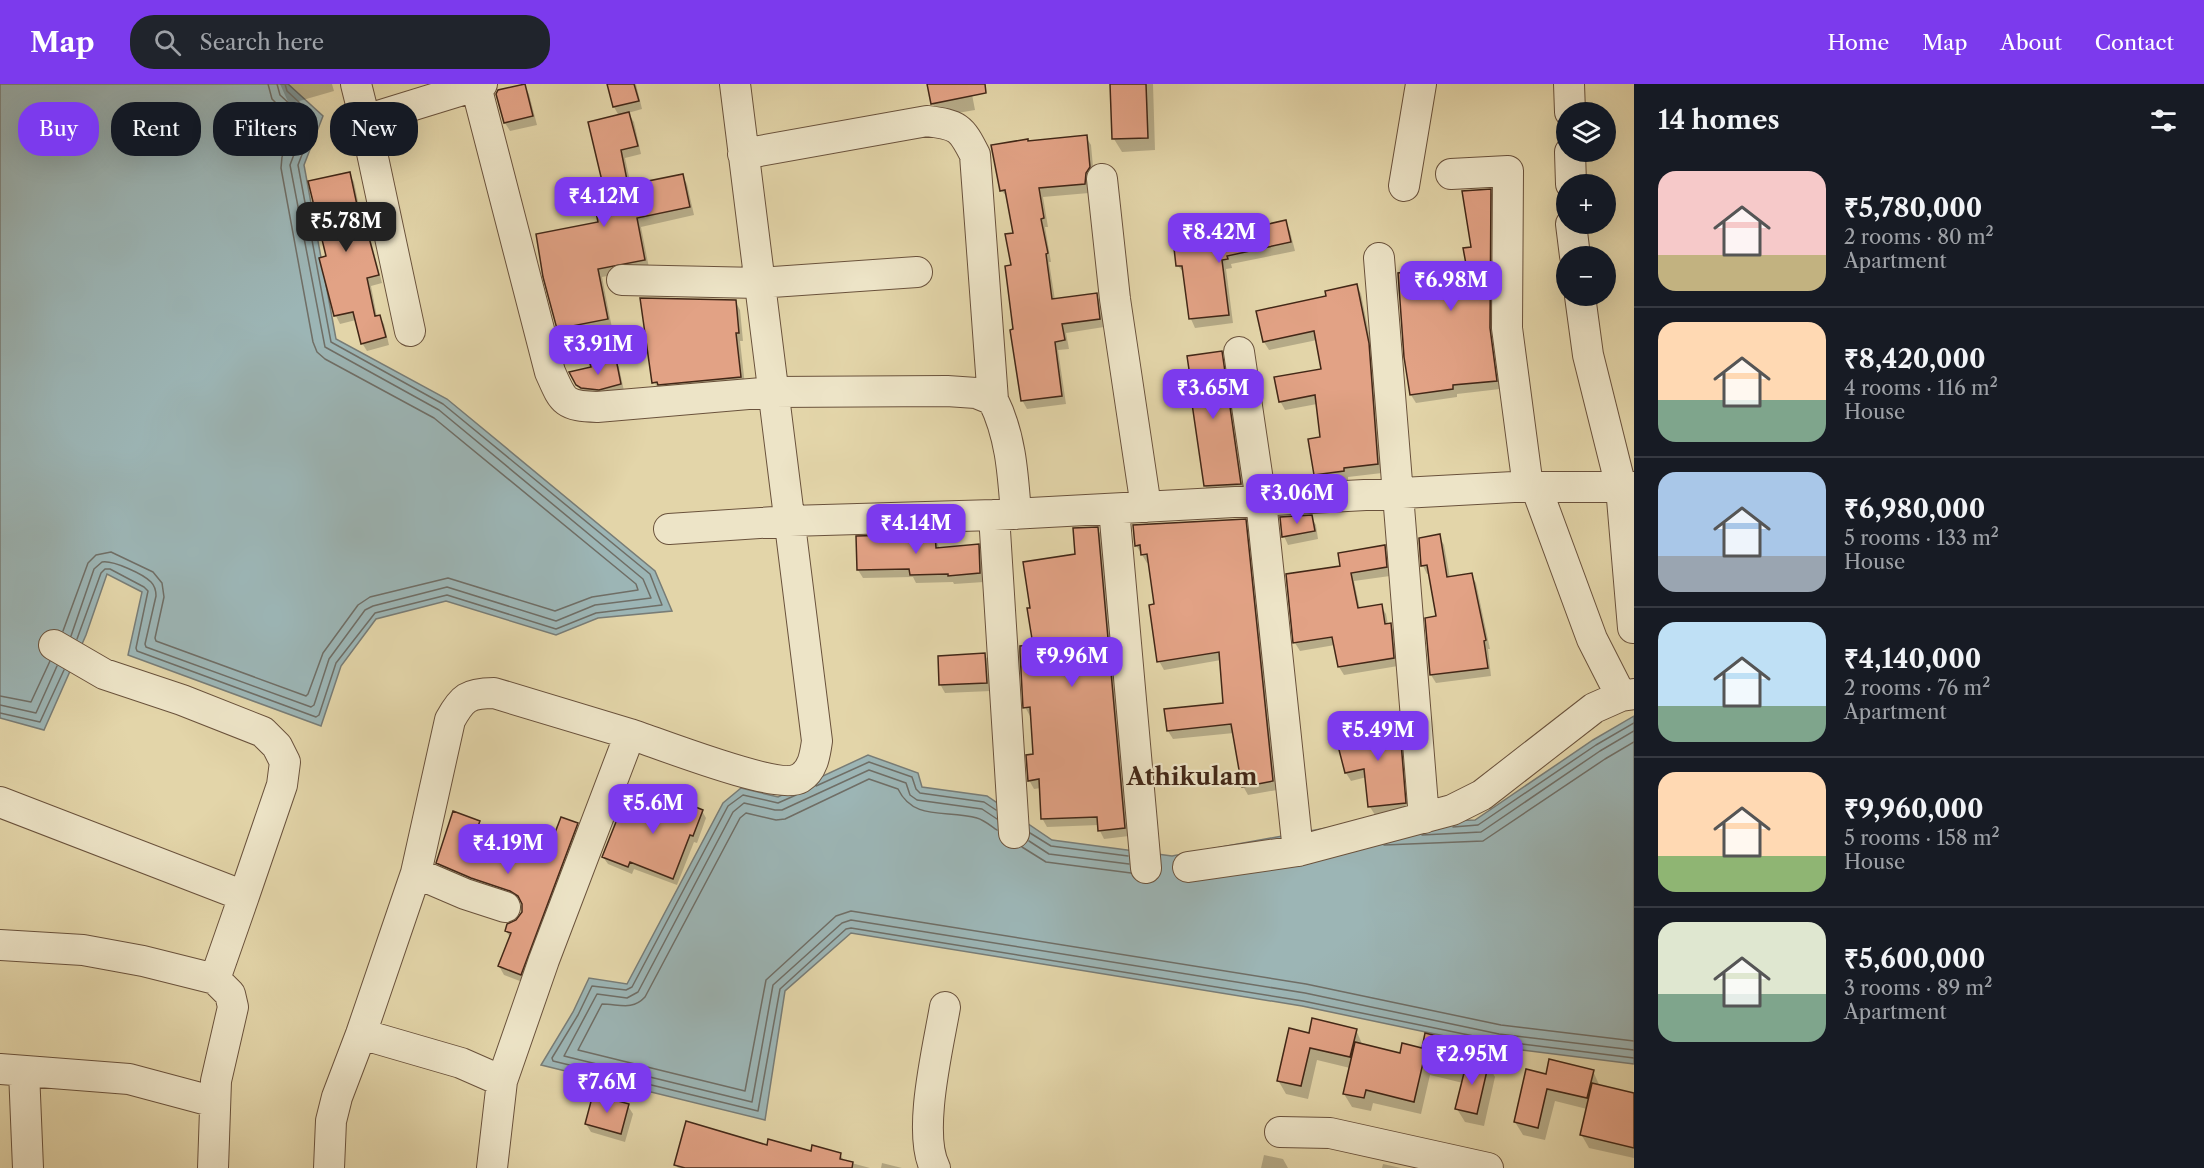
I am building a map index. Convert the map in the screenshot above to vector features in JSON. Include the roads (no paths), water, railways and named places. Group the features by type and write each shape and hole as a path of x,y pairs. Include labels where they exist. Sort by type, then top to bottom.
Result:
{"street":[{"path":"356,84 360,102"},
{"path":"329,1168 330,1121 416,873 450,720 459,702 471,695 494,693 630,734 757,777 787,781 798,779 806,773 814,761 817,741 735,84"},
{"path":"1404,186 1421,84"},
{"path":"1569,84 1570,102"},
{"path":"418,104 479,85 550,372 561,395 568,403 577,407 597,407 773,392 946,391 976,393 993,400"},
{"path":"743,154 927,121 950,124 964,133 975,155 993,400 1002,418 1011,459 1005,514 1014,833"},
{"path":"373,156 410,331"},
{"path":"1188,867 1298,851 1452,810 1482,795 1594,708 1628,695 1592,639 1532,487 1507,328 1508,171 1451,174"},
{"path":"1102,180 1116,299 1146,507"},
{"path":"1379,258 1424,818"},
{"path":"622,280 759,283 917,272"},
{"path":"1581,306 1588,355 1627,487 1633,628"},
{"path":"1239,352 1261,501 1298,851"},
{"path":"669,529 790,521 1005,514 1532,487 1627,487"},
{"path":"1114,508 1146,868"},
{"path":"54,645 104,674 182,700 263,732 277,746 285,762 282,785 215,979"},
{"path":"492,1168 502,1081 544,960 630,734"},
{"path":"0,802 244,896"},
{"path":"416,873 465,894 505,907"},
{"path":"0,945 83,950 142,960 215,979 230,994 233,1007 216,1081 213,1168"},
{"path":"935,1168 929,1157 927,1123 945,1007"},
{"path":"361,1034 461,1064 502,1081"},
{"path":"28,1168 12,1070 129,1079 215,1102"},
{"path":"1280,1132 1330,1133 1488,1168"}],"water":[{"path":"0,84 288,84 308,102 213,102 213,156 307,156 304,165 336,339 447,399 655,571 672,611 598,618 556,635 446,601 376,619 341,666 321,726 128,655 142,592 107,574 86,635 44,730 0,718"},
{"path":"318,111 323,116 318,129"},
{"path":"1634,716 1634,1064 1497,1047 1302,1006 851,933 785,991 765,1120 541,1065 573,1012 589,978 627,984 723,803 741,788 778,797 868,755 918,773 922,787 987,796 1052,840 1172,856 1348,824 1475,820 1593,740"}],"district":[{"name":"Athikulam","path":"1192,776"}]}
